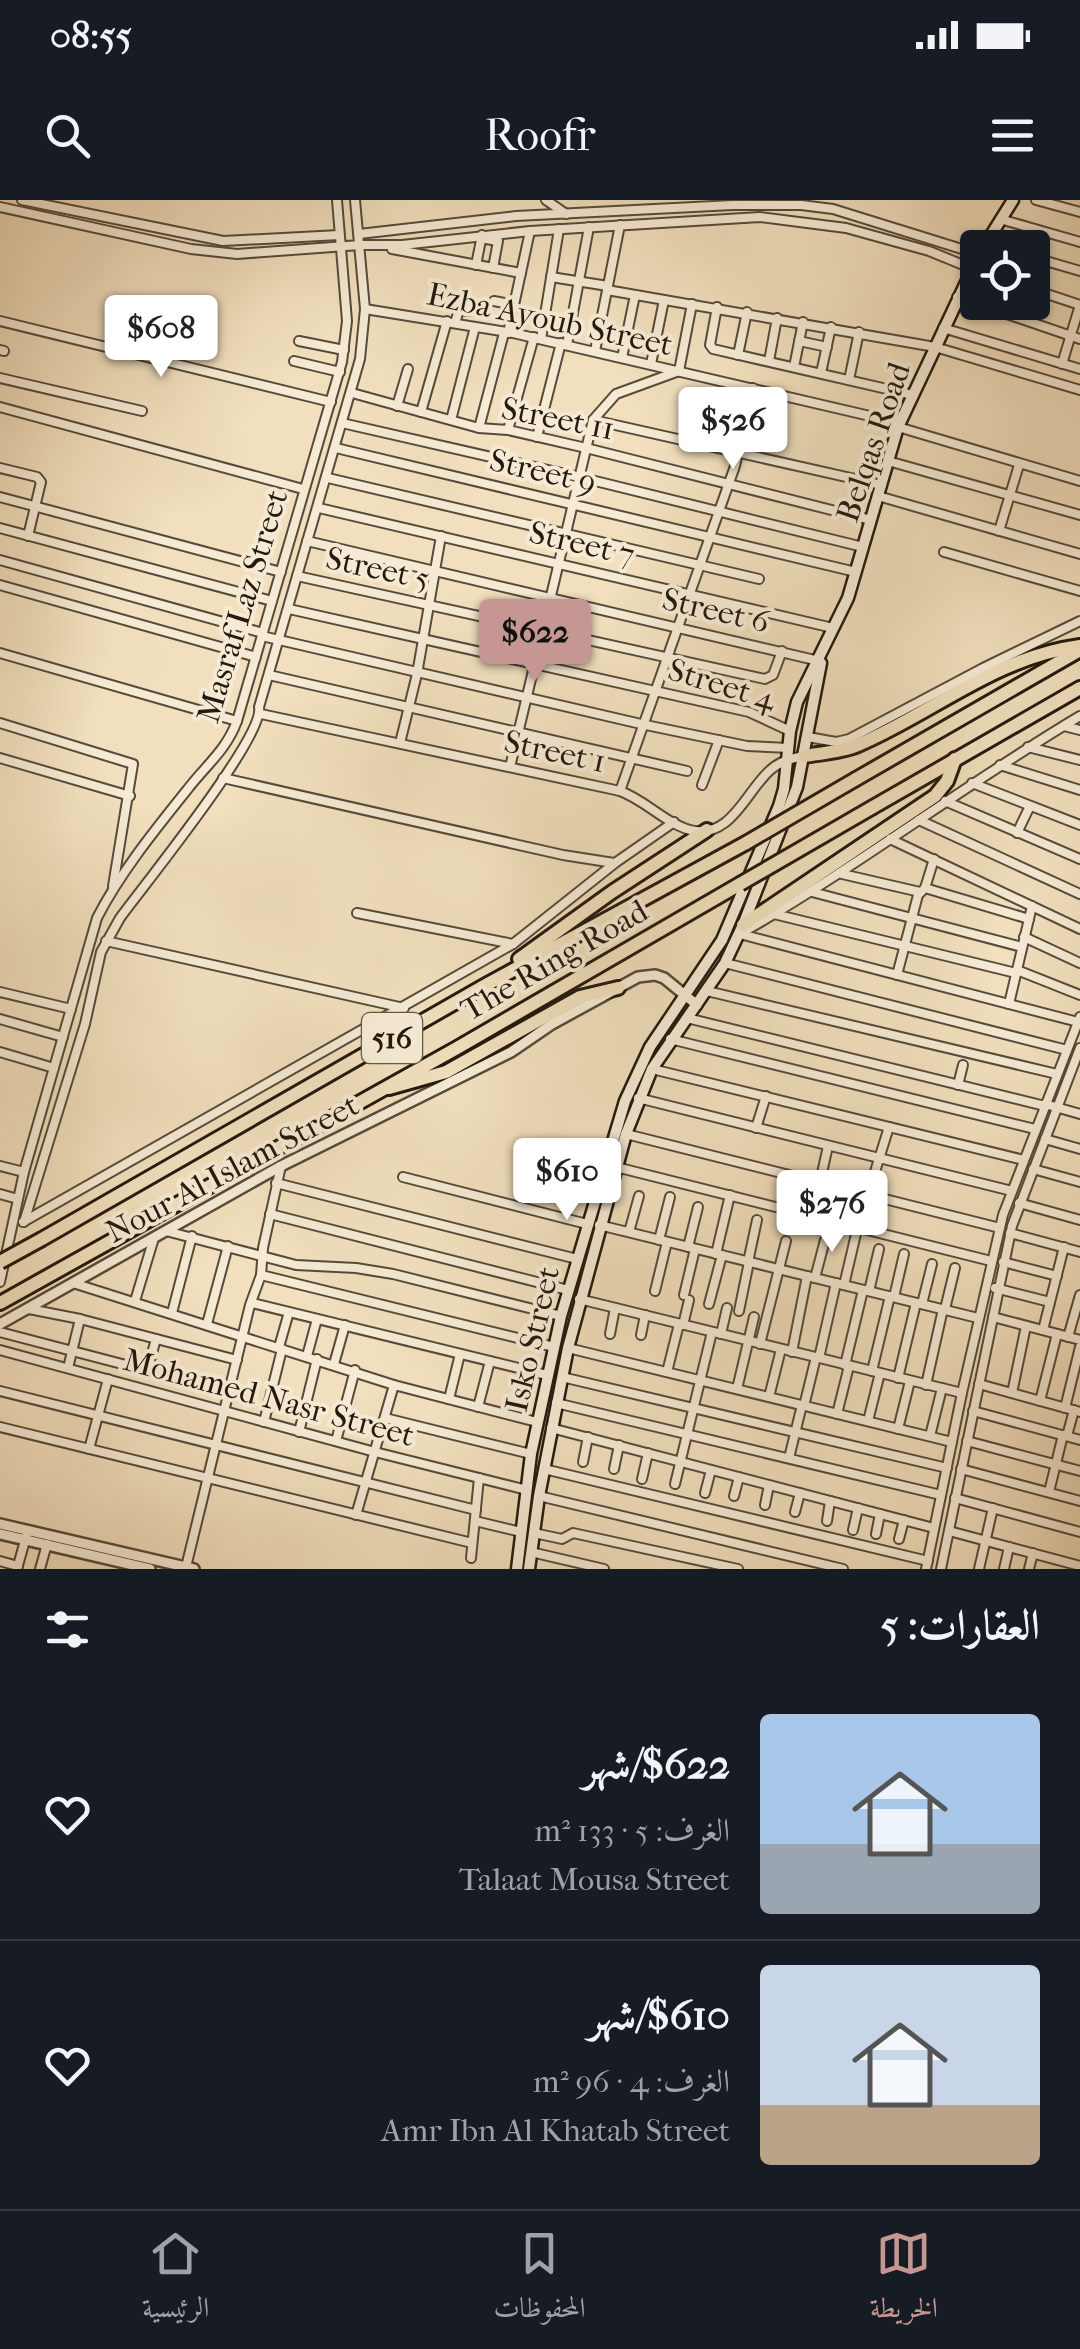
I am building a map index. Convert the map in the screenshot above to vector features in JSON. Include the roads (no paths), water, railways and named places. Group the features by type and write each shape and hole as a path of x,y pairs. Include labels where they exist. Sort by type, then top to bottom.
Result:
{"highway":[{"path":"804,756 858,745 1012,664 1080,648"},
{"name":"The Ring Road","path":"0,1262 484,986 746,843 1080,648"},
{"name":"The Ring Road","path":"0,1302 457,1048 1080,688"},
{"path":"738,925 935,796 948,781 955,759"},
{"path":"484,986 612,892 707,830"},
{"path":"377,1090 446,1072 580,997 618,988"}],"main road":[{"path":"993,230 1013,200"},
{"name":"Belqas Road","path":"819,661 856,572 899,425 960,292"},
{"path":"738,925 797,788 819,661"},
{"path":"738,925 779,806 798,702 819,661"},
{"name":"Isko Street","path":"518,1569 537,1422 576,1259 593,1225 652,1068 725,963 738,925"},
{"name":"Isko Street","path":"529,1569 551,1428 593,1225 637,1073 686,993 738,925"}],"street":[{"path":"22,200 222,241 340,235"},
{"name":"Masraf Laz Street","path":"0,1282 24,1172 97,918 112,890 188,787 218,758 237,721 344,350 346,321 337,200"},
{"name":"Masraf Laz Street","path":"24,1222 85,1024 106,941 244,749 260,714 353,388 365,309 356,200"},
{"path":"546,200 566,214"},
{"path":"1036,200 1080,212"},
{"path":"359,234 566,214 734,205 823,206 960,249"},
{"name":"Ezba Ayoub Street","path":"0,207 206,252 253,254 731,217 818,222 930,252 960,264"},
{"path":"1000,219 1080,242"},
{"path":"595,351 620,225"},
{"path":"537,437 564,344 590,227"},
{"path":"508,430 537,338 560,228"},
{"path":"480,428 530,231"},
{"path":"476,265 482,237 498,241 493,268"},
{"path":"377,246 521,273"},
{"path":"1050,263 1080,272"},
{"path":"551,277 935,347 1080,390"},
{"path":"622,358 636,295"},
{"path":"1050,296 1080,305 1075,338 1062,364"},
{"path":"957,297 1075,338"},
{"path":"651,364 664,300"},
{"path":"494,302 514,305"},
{"path":"510,767 593,420 616,394 679,371 692,304"},
{"path":"717,307 711,348 913,394"},
{"name":"Ezba Ayoub Street","path":"365,309 537,338 753,388 899,425 1080,481"},
{"path":"422,412 451,322 459,310 468,312"},
{"path":"738,355 746,312"},
{"path":"769,362 777,318"},
{"path":"0,321 331,402"},
{"path":"346,321 364,323"},
{"path":"794,367 803,322"},
{"path":"451,420 475,327"},
{"path":"821,373 832,327"},
{"path":"943,328 1080,369"},
{"path":"849,380 859,332"},
{"path":"299,340 344,350"},
{"path":"799,341 827,347"},
{"path":"294,361 339,376"},
{"path":"396,406 408,368"},
{"name":"Street 11","path":"339,376 353,388 396,406 480,428 508,430 586,448 871,520"},
{"path":"0,378 142,411"},
{"path":"620,791 665,657 702,566 738,454 753,388"},
{"path":"0,407 303,489"},
{"path":"593,420 880,491 1080,554"},
{"path":"342,423 863,547"},
{"name":"Street 9","path":"336,448 856,572"},
{"path":"888,461 1080,515"},
{"path":"999,531 1019,465"},
{"path":"0,468 40,480 28,536"},
{"path":"328,478 760,579"},
{"path":"0,497 281,572"},
{"name":"Street 7","path":"319,508 833,628"},
{"path":"0,528 272,601"},
{"path":"400,744 417,674 441,536"},
{"name":"Street 6","path":"307,541 819,661"},
{"path":"944,552 1080,591"},
{"path":"0,560 279,641 527,700 804,756"},
{"name":"Street 5","path":"298,576 768,680 782,651"},
{"path":"0,585 256,656"},
{"name":"Street 4","path":"289,609 749,712 790,731"},
{"path":"808,737 836,742 849,739 1080,621"},
{"path":"0,653 237,721"},
{"path":"269,676 686,771"},
{"name":"Street 1","path":"260,714 620,791 689,830 707,830"},
{"path":"738,925 774,914 842,874 972,783 1080,716"},
{"path":"0,724 131,762 130,796 112,890"},
{"path":"1064,726 1080,730"},
{"path":"702,785 719,740"},
{"path":"1028,747 1080,760"},
{"path":"707,830 719,826 748,802 766,774 788,754"},
{"path":"0,758 130,796"},
{"path":"1000,765 1080,790"},
{"path":"223,778 563,855 614,863"},
{"path":"972,783 1080,825"},
{"path":"945,801 1080,858"},
{"path":"1017,832 1030,806"},
{"path":"918,820 1080,894"},
{"path":"0,1236 513,944 614,863 674,822"},
{"path":"890,839 1080,929"},
{"path":"897,975 912,918 934,859"},
{"path":"842,874 922,890 1029,919"},
{"path":"812,892 1023,942 1080,963"},
{"path":"1009,1004 1032,906"},
{"path":"357,913 513,944"},
{"path":"774,914 1016,972 1080,994"},
{"path":"544,1470 927,1565 1000,1228 1079,1019 897,975 738,925"},
{"path":"106,941 404,1008"},
{"path":"86,948 101,952"},
{"path":"725,963 1067,1050"},
{"name":"Nour Al Islam Street","path":"0,1324 281,1166 511,1052 552,1024 638,977 656,975 686,993 697,1005"},
{"path":"707,991 1057,1074"},
{"path":"0,992 70,1010"},
{"path":"0,1018 63,1037"},
{"path":"687,1018 1080,1114"},
{"path":"670,1039 1035,1129"},
{"path":"941,1569 1010,1233 1080,1048"},
{"path":"0,1052 54,1068"},
{"path":"958,1084 963,1065"},
{"path":"878,1078 881,1066"},
{"path":"652,1068 1024,1160"},
{"path":"756,1128 766,1096"},
{"path":"638,1098 1012,1191"},
{"path":"868,1194 889,1127"},
{"path":"626,1134 1000,1228"},
{"path":"1044,1138 1080,1149"},
{"path":"820,1182 828,1146"},
{"path":"0,1166 24,1172"},
{"path":"0,1534 26,1535 182,1568 261,1275 281,1166"},
{"path":"616,1167 992,1260"},
{"path":"1033,1168 1080,1182"},
{"path":"404,1177 978,1318"},
{"path":"276,1183 576,1259"},
{"path":"0,1194 18,1199"},
{"path":"629,1232 639,1196"},
{"path":"709,1304 730,1196"},
{"path":"655,1291 670,1197"},
{"path":"1019,1203 1080,1220"},
{"path":"667,1372 681,1324 698,1208"},
{"path":"270,1214 568,1290"},
{"path":"738,1310 757,1220"},
{"path":"166,1231 308,1266 375,1270 560,1316"},
{"path":"1010,1233 1080,1252"},
{"path":"788,1458 856,1234"},
{"path":"172,1313 192,1236"},
{"path":"135,1302 154,1238"},
{"path":"792,1352 825,1240"},
{"path":"760,1344 786,1241"},
{"path":"207,1324 228,1246"},
{"path":"1043,1330 1064,1247"},
{"path":"836,1414 879,1250"},
{"path":"868,1421 904,1254"},
{"path":"1004,1262 1057,1276"},
{"path":"898,1378 932,1264"},
{"path":"926,1384 955,1268"},
{"path":"261,1275 554,1347"},
{"path":"72,1283 394,1385 537,1422"},
{"path":"986,1286 1050,1302"},
{"path":"1068,1337 1080,1295"},
{"path":"579,1300 962,1393"},
{"path":"252,1302 547,1376"},
{"path":"610,1334 616,1308"},
{"path":"676,1484 701,1380 727,1308"},
{"path":"29,1309 237,1360"},
{"path":"264,1422 289,1312"},
{"path":"641,1334 645,1316"},
{"path":"736,1389 754,1317"},
{"path":"993,1317 1068,1337 1080,1344 1073,1410 1049,1492"},
{"path":"68,1368 80,1319"},
{"path":"307,1356 317,1319"},
{"path":"334,1364 345,1326"},
{"path":"1012,1393 1026,1326"},
{"path":"0,1332 229,1392"},
{"path":"1040,1401 1056,1334"},
{"path":"148,1371 156,1339"},
{"path":"568,1348 952,1442"},
{"path":"769,1397 781,1349"},
{"name":"Mohamed Nasr Street","path":"0,1350 526,1490"},
{"path":"449,1399 460,1354"},
{"path":"299,1432 318,1359"},
{"path":"478,1406 490,1361"},
{"path":"336,1442 354,1370"},
{"path":"562,1377 947,1468"},
{"path":"89,1449 108,1379"},
{"path":"898,1428 910,1380"},
{"path":"979,1384 1073,1410"},
{"path":"356,1514 394,1385"},
{"path":"930,1436 942,1388"},
{"path":"0,1390 476,1510"},
{"path":"556,1402 941,1494"},
{"path":"973,1412 1080,1440"},
{"path":"385,1418 532,1454"},
{"path":"0,1427 472,1543"},
{"path":"551,1428 934,1528"},
{"path":"583,1462 588,1438"},
{"path":"967,1441 1080,1471"},
{"path":"604,1484 619,1446"},
{"path":"642,1479 648,1453"},
{"path":"962,1469 1080,1500"},
{"path":"705,1492 711,1470"},
{"path":"734,1496 739,1477"},
{"path":"471,1558 480,1478"},
{"path":"764,1505 770,1485"},
{"path":"796,1512 800,1493"},
{"path":"539,1496 844,1569"},
{"path":"956,1498 1080,1532"},
{"path":"827,1521 830,1501"},
{"path":"566,1514 568,1503"},
{"path":"853,1530 858,1508"},
{"path":"978,1569 992,1508"},
{"path":"876,1534 880,1514"},
{"path":"900,1539 904,1520"},
{"path":"475,1522 521,1532"},
{"path":"0,1524 46,1544 90,1550 130,1567 150,1569"},
{"path":"948,1531 1033,1553 1056,1564 1080,1566"},
{"path":"534,1532 562,1538 573,1533 738,1569"},
{"path":"0,1560 18,1567 26,1535"},
{"path":"40,1569 46,1544"},
{"path":"1004,1569 1009,1547"},
{"path":"531,1552 604,1569"},
{"path":"1029,1569 1033,1553"}]}
